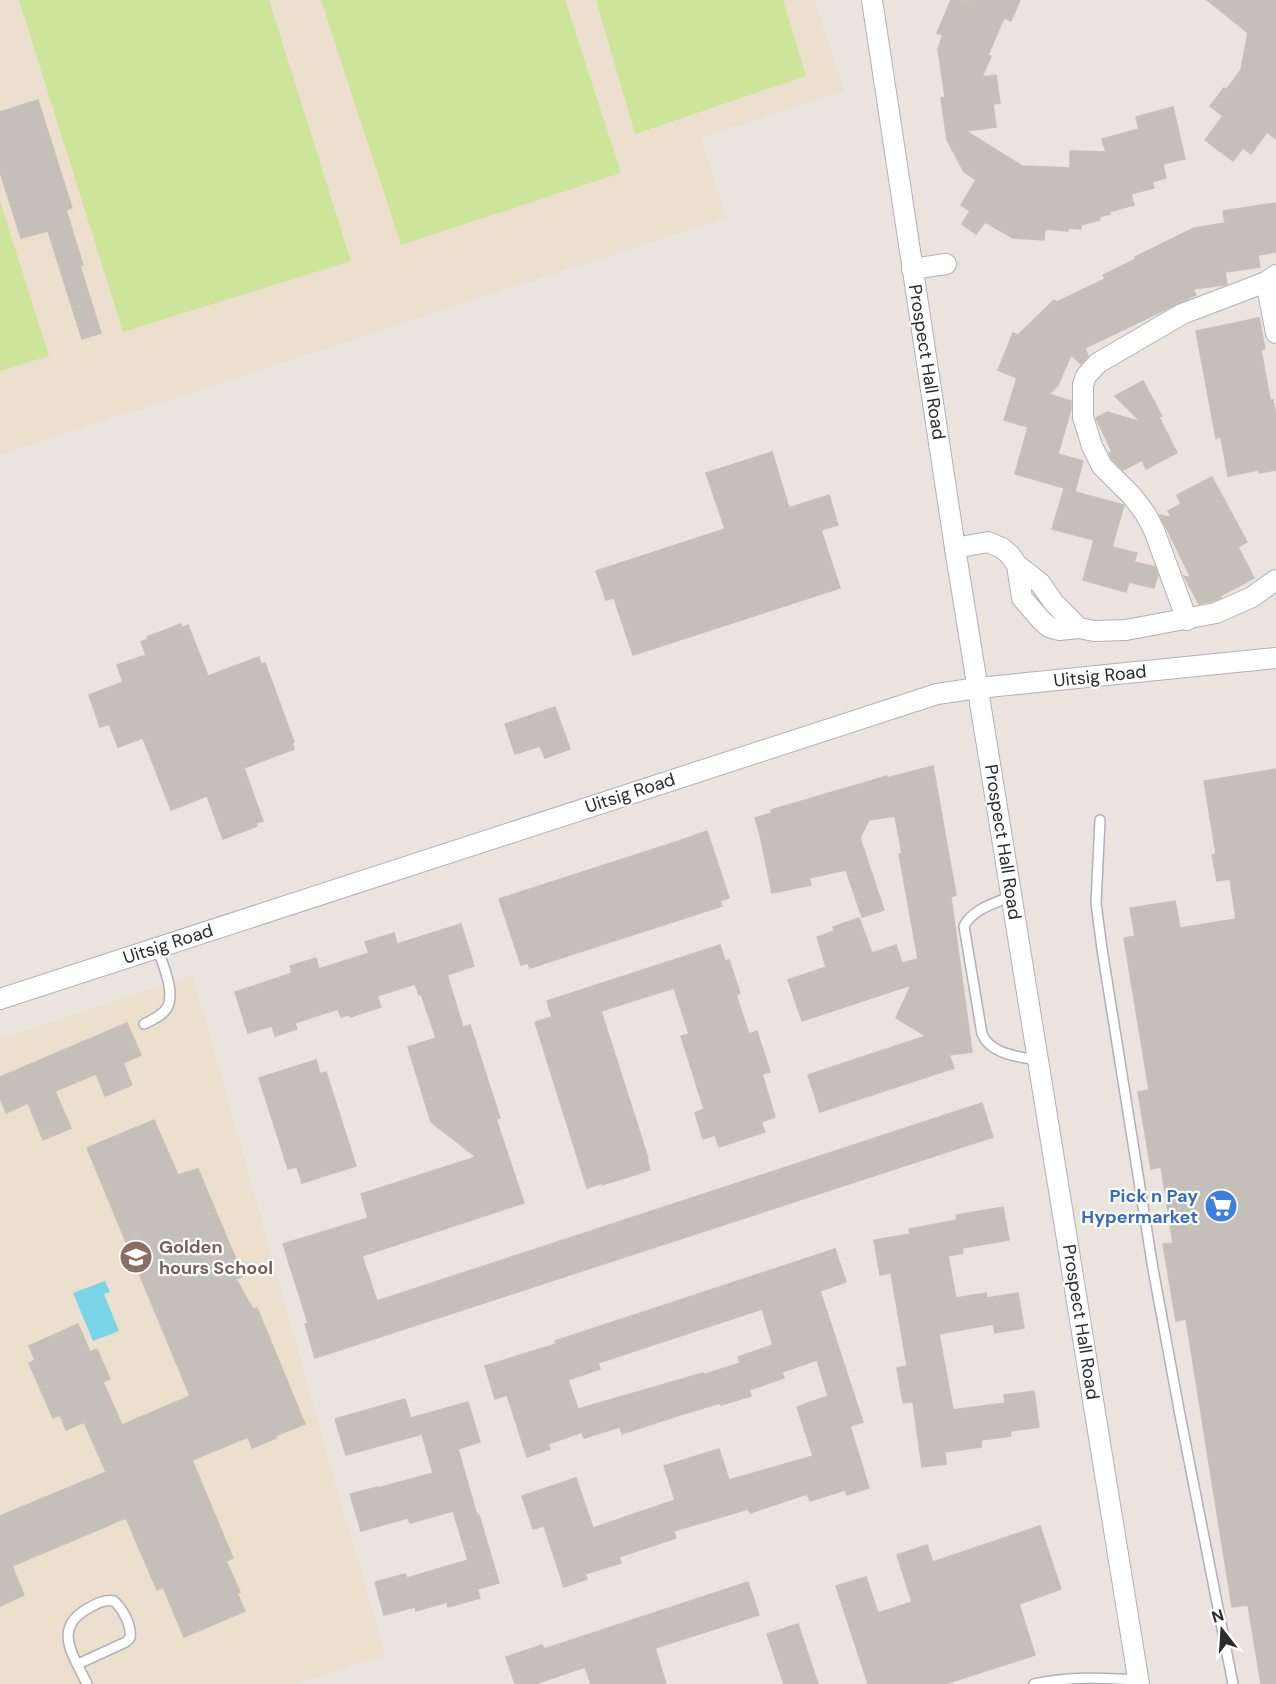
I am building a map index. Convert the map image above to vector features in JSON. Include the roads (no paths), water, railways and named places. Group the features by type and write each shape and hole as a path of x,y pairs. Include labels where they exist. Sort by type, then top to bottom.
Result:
{"street":[{"name":"Prospect Hall Road","path":"872,0 955,549 1139,1682"},
{"path":"912,269 946,264"},
{"path":"1187,620 1154,530 1145,513 1132,496 1102,466 1092,446 1083,417 1083,385 1086,376 1098,363 1182,314 1271,278 1276,333"},
{"path":"955,549 988,542 1002,548 1011,555 1017,565 1040,583 1054,603 1079,628 1094,631 1126,630 1216,613 1252,597 1276,580"},
{"name":"Uitsig Road","path":"0,999 937,694 1276,658"}],"lane":[{"path":"1100,820 1096,903 1102,950 1180,1415 1233,1684"},
{"path":"1012,896 976,913 964,926 976,1002 985,1042 999,1051 1039,1061"},
{"path":"144,1024 159,1016 167,1007 170,997 169,983 157,948"},
{"path":"78,1664 130,1638 130,1628 124,1614 114,1601 101,1602 71,1621 68,1633 69,1642 78,1664 87,1684"},
{"path":"1034,1684 1078,1678 1139,1682"}],"water":[{"path":"105,1281 110,1292 104,1294 119,1331 93,1341 73,1293"}],"place":[{"name":"Pick n Pay Hypermarket","path":"1221,1206"},
{"name":"Golden hours School","path":"136,1257"}]}
